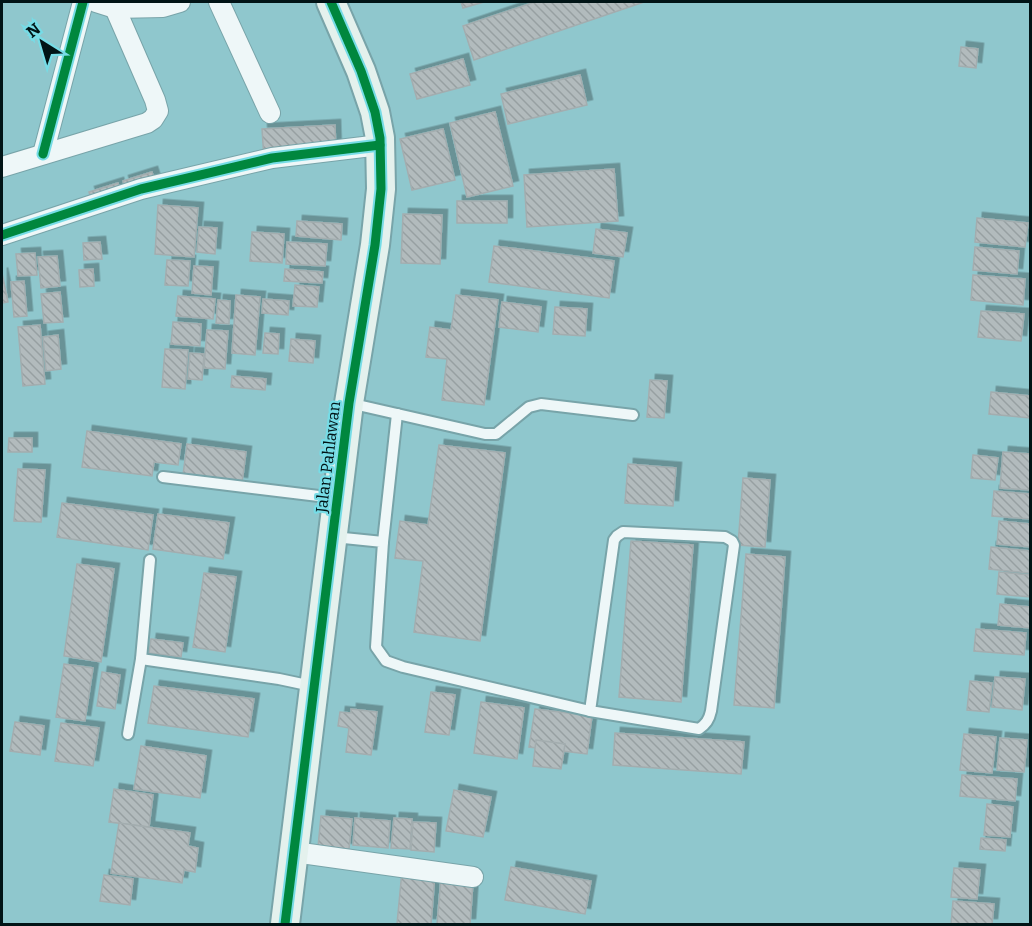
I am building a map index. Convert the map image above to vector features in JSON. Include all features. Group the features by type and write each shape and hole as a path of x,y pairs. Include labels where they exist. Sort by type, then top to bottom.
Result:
{"street":[{"path":"43,154 83,2"},
{"path":"96,2 115,9 163,7 180,2"},
{"path":"219,2 270,113"},
{"name":"Jalan Pahlawan","path":"285,924 349,403 375,245 381,189 380,138 375,112 331,2"},
{"path":"2,167 147,123 153,119 158,111 155,100 115,9"},
{"path":"2,235 141,189 272,158 380,145"},
{"path":"294,852 473,877"}],"lane":[{"path":"349,403 485,434 495,434 529,407 541,404 633,415"},
{"path":"397,414 383,542 376,647 386,660 403,667 590,711 699,729 710,719 734,546 732,541 725,537 623,532 617,536 614,540 590,711"},
{"path":"163,477 337,499"},
{"path":"333,537 383,542"},
{"path":"128,734 141,659 150,560"},
{"path":"141,659 279,679 315,687"}],"building":[{"path":"461,2 484,2 463,8"},
{"path":"535,2 644,2 474,60 463,26"},
{"path":"961,47 978,49 976,68 959,66"},
{"path":"463,59 470,85 417,99 410,74"},
{"path":"580,75 587,105 508,124 501,94"},
{"path":"495,112 513,186 467,197 450,123"},
{"path":"335,125 336,156 264,159 262,129"},
{"path":"443,129 455,180 412,190 400,139"},
{"path":"614,169 618,221 527,227 524,175"},
{"path":"152,172 157,188 128,197 123,181"},
{"path":"118,183 122,197 94,206 89,192"},
{"path":"457,201 507,201 507,223 457,223"},
{"path":"158,205 198,208 194,257 155,254"},
{"path":"403,214 442,215 440,264 401,263"},
{"path":"977,218 1028,223 1025,247 975,242"},
{"path":"297,221 342,224 341,240 296,236"},
{"path":"199,227 217,228 215,254 197,252"},
{"path":"596,229 627,233 623,257 593,253"},
{"path":"252,232 284,234 282,263 250,261"},
{"path":"100,242 102,259 84,260 83,243"},
{"path":"287,242 327,244 325,266 286,264"},
{"path":"494,246 614,261 609,298 489,282"},
{"path":"975,247 1019,251 1017,274 973,270"},
{"path":"35,253 37,275 18,276 16,254"},
{"path":"57,256 60,286 41,288 38,257"},
{"path":"167,260 190,261 188,286 165,285"},
{"path":"194,266 213,267 211,295 192,293"},
{"path":"93,269 94,286 80,287 79,270"},
{"path":"285,269 323,272 322,283 284,281"},
{"path":"2,273 8,302 2,303"},
{"path":"973,275 1025,279 1023,305 971,300"},
{"path":"24,281 27,316 14,317 11,282"},
{"path":"295,285 319,287 317,307 293,306"},
{"path":"60,292 63,322 44,323 41,294"},
{"path":"236,295 260,297 255,355 232,353"},
{"path":"456,295 498,300 484,405 442,400 447,359 426,357 430,327 451,330"},
{"path":"178,296 215,299 213,319 176,316"},
{"path":"263,299 289,301 288,315 262,313"},
{"path":"218,300 230,301 229,324 216,323"},
{"path":"502,302 541,307 538,332 499,327"},
{"path":"555,307 587,309 585,336 553,334"},
{"path":"981,311 1024,314 1021,341 978,337"},
{"path":"173,322 201,324 200,346 171,344"},
{"path":"40,325 45,384 23,386 18,327"},
{"path":"207,330 228,331 225,369 204,368"},
{"path":"265,333 279,334 278,354 263,353"},
{"path":"58,335 61,369 46,371 43,337"},
{"path":"291,339 315,341 313,363 289,361"},
{"path":"165,349 188,350 185,389 162,387"},
{"path":"190,353 204,354 202,380 188,379"},
{"path":"232,376 266,379 265,390 231,387"},
{"path":"650,380 667,381 664,418 647,417"},
{"path":"991,392 1030,396 1030,418 989,414"},
{"path":"87,431 181,444 178,465 154,462 152,476 82,467"},
{"path":"9,438 32,438 32,452 8,452"},
{"path":"187,444 246,452 242,483 183,475"},
{"path":"439,445 505,453 480,641 414,632 423,561 395,558 400,521 428,525"},
{"path":"1003,452 1030,454 1030,490 1000,488"},
{"path":"973,455 998,458 995,480 971,478"},
{"path":"628,464 676,468 673,506 625,503"},
{"path":"18,469 45,470 41,522 14,521"},
{"path":"743,478 770,480 765,547 738,545"},
{"path":"994,491 1030,494 1030,519 992,516"},
{"path":"62,503 153,515 148,550 57,537"},
{"path":"158,514 229,523 223,559 153,549"},
{"path":"999,521 1030,524 1030,547 997,544"},
{"path":"631,541 693,545 681,702 619,697"},
{"path":"991,547 1030,551 1029,573 989,569"},
{"path":"746,554 785,557 774,708 734,705"},
{"path":"77,564 114,569 101,662 64,656"},
{"path":"999,572 1030,575 1030,597 997,594"},
{"path":"204,573 236,577 225,652 193,647"},
{"path":"1000,604 1030,607 1030,628 998,625"},
{"path":"976,629 1026,633 1024,655 974,651"},
{"path":"151,639 183,643 181,657 149,653"},
{"path":"64,664 93,668 85,721 56,717"},
{"path":"102,672 120,675 115,709 97,706"},
{"path":"995,677 1025,679 1022,710 992,707"},
{"path":"970,681 992,683 989,712 967,710"},
{"path":"154,686 254,699 248,737 148,723"},
{"path":"431,692 455,695 449,735 425,732"},
{"path":"481,702 524,708 517,759 474,753"},
{"path":"351,709 377,712 371,755 346,752 349,728 338,726 340,712 351,713"},
{"path":"535,709 592,716 587,754 529,747"},
{"path":"15,722 44,726 40,755 10,751"},
{"path":"61,723 99,728 93,766 55,761"},
{"path":"615,733 744,742 741,774 613,765"},
{"path":"964,734 996,737 992,773 960,770"},
{"path":"1000,738 1027,740 1024,772 997,770"},
{"path":"536,740 565,744 561,769 533,766"},
{"path":"141,746 206,756 200,798 134,789"},
{"path":"962,775 1017,779 1015,801 960,796"},
{"path":"114,789 153,795 149,827 109,822"},
{"path":"454,790 491,797 483,837 446,831"},
{"path":"987,804 1013,807 1010,837 984,835"},
{"path":"321,816 352,819 349,849 318,847"},
{"path":"355,818 390,821 388,848 353,845"},
{"path":"394,818 412,819 410,849 391,848"},
{"path":"413,822 436,823 434,852 411,850"},
{"path":"119,823 190,833 188,846 198,848 195,872 184,870 182,883 111,873"},
{"path":"981,838 1006,840 1005,851 980,849"},
{"path":"511,867 591,881 585,914 505,900"},
{"path":"954,868 980,870 977,899 951,897"},
{"path":"402,871 435,874 431,924 397,924"},
{"path":"104,875 133,879 130,905 100,901"},
{"path":"441,879 473,882 470,924 437,924"},
{"path":"953,901 994,904 992,924 951,924"}],"cycle path":[{"path":"43,154 83,2"},
{"path":"285,924 349,403 375,245 381,189 380,138 375,112 361,71 331,2"},
{"path":"2,235 141,189 272,158 380,145"}]}
